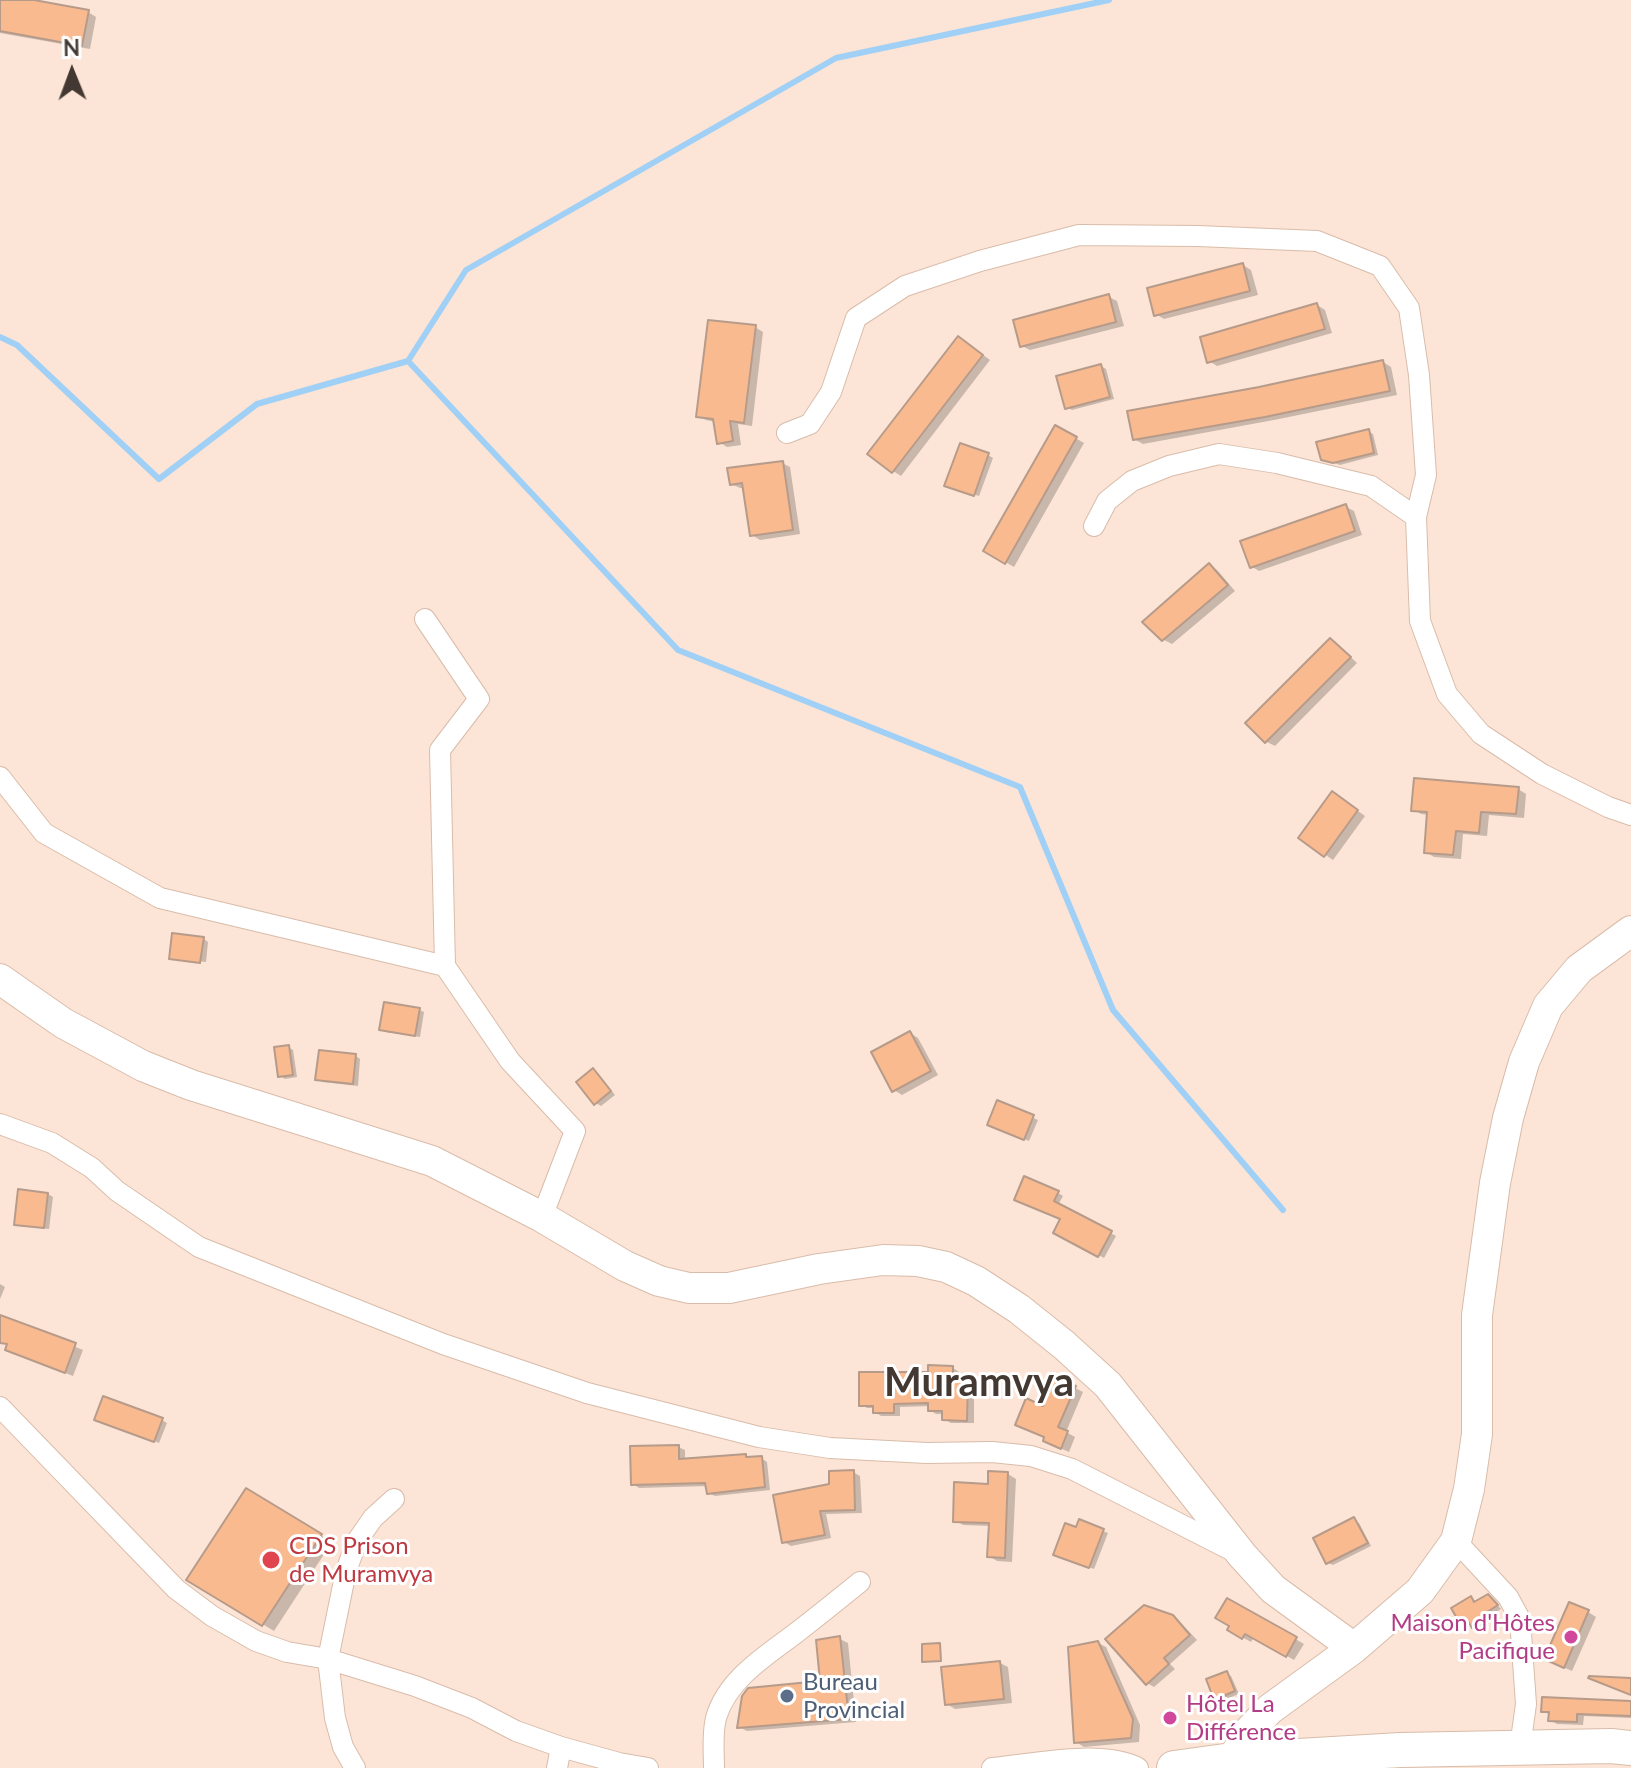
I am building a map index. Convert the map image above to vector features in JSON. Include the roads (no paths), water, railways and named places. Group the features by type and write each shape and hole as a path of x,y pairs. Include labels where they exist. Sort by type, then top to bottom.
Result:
{"main road":[{"path":"1232,1760 1249,1731 1270,1709 1354,1648 1420,1591 1456,1541 1469,1489 1477,1434 1477,1315 1495,1183 1508,1118 1524,1062 1548,1006 1579,969 1631,931"},
{"path":"0,979 63,1023 143,1066 191,1085 432,1161 542,1217 625,1266 659,1281 689,1288 729,1288 819,1269 883,1260 918,1261 946,1267 976,1281 1019,1309 1108,1385 1242,1555 1273,1589 1354,1648"},
{"path":"1174,1768 1232,1760 1400,1750 1631,1748"}],"street":[{"path":"787,433 810,424 831,392 856,318 905,286 980,261 1079,235 1198,236 1317,241 1380,266 1409,308 1419,375 1426,475 1416,517 1420,621 1447,694 1481,734 1542,774 1631,815"},
{"path":"1094,526 1107,501 1132,481 1169,466 1219,454 1277,463 1371,486 1416,517"},
{"path":"425,619 479,699 440,750 445,966 510,1061 575,1131 542,1217"},
{"path":"0,777 44,833 160,898 445,966"},
{"path":"0,1124 52,1143 92,1168 117,1191 199,1247 443,1344 587,1393 759,1437 830,1448 927,1453 992,1452 1031,1456 1072,1469 1242,1555"},
{"path":"0,1407 176,1589 212,1616 256,1641 415,1686 472,1708 516,1731 561,1747 648,1768"},
{"path":"355,1768 343,1747 335,1718 328,1659 346,1571 357,1541 373,1518 394,1499"},
{"path":"1456,1541 1508,1597 1520,1619 1526,1704 1520,1747"},
{"path":"714,1768 716,1719 727,1695 774,1648 860,1582"},
{"path":"557,1768 561,1747"},
{"path":"992,1768 1101,1758 1130,1763 1138,1768"}],"waterway":[{"path":"0,337 17,345 159,479 257,404 408,361 466,270 836,58 1109,0"},
{"path":"408,361 678,650 1020,787 1113,1010 1283,1210"}],"place":[{"name":"CDS Prison de Muramvya","path":"271,1560"},
{"name":"Maison d'Hôtes Pacifique","path":"1571,1637"},
{"name":"Bureau Provincial","path":"787,1696"},
{"name":"Hôtel La Différence","path":"1170,1718"}],"district":[{"name":"Muramvya","path":"979,1383"}]}
